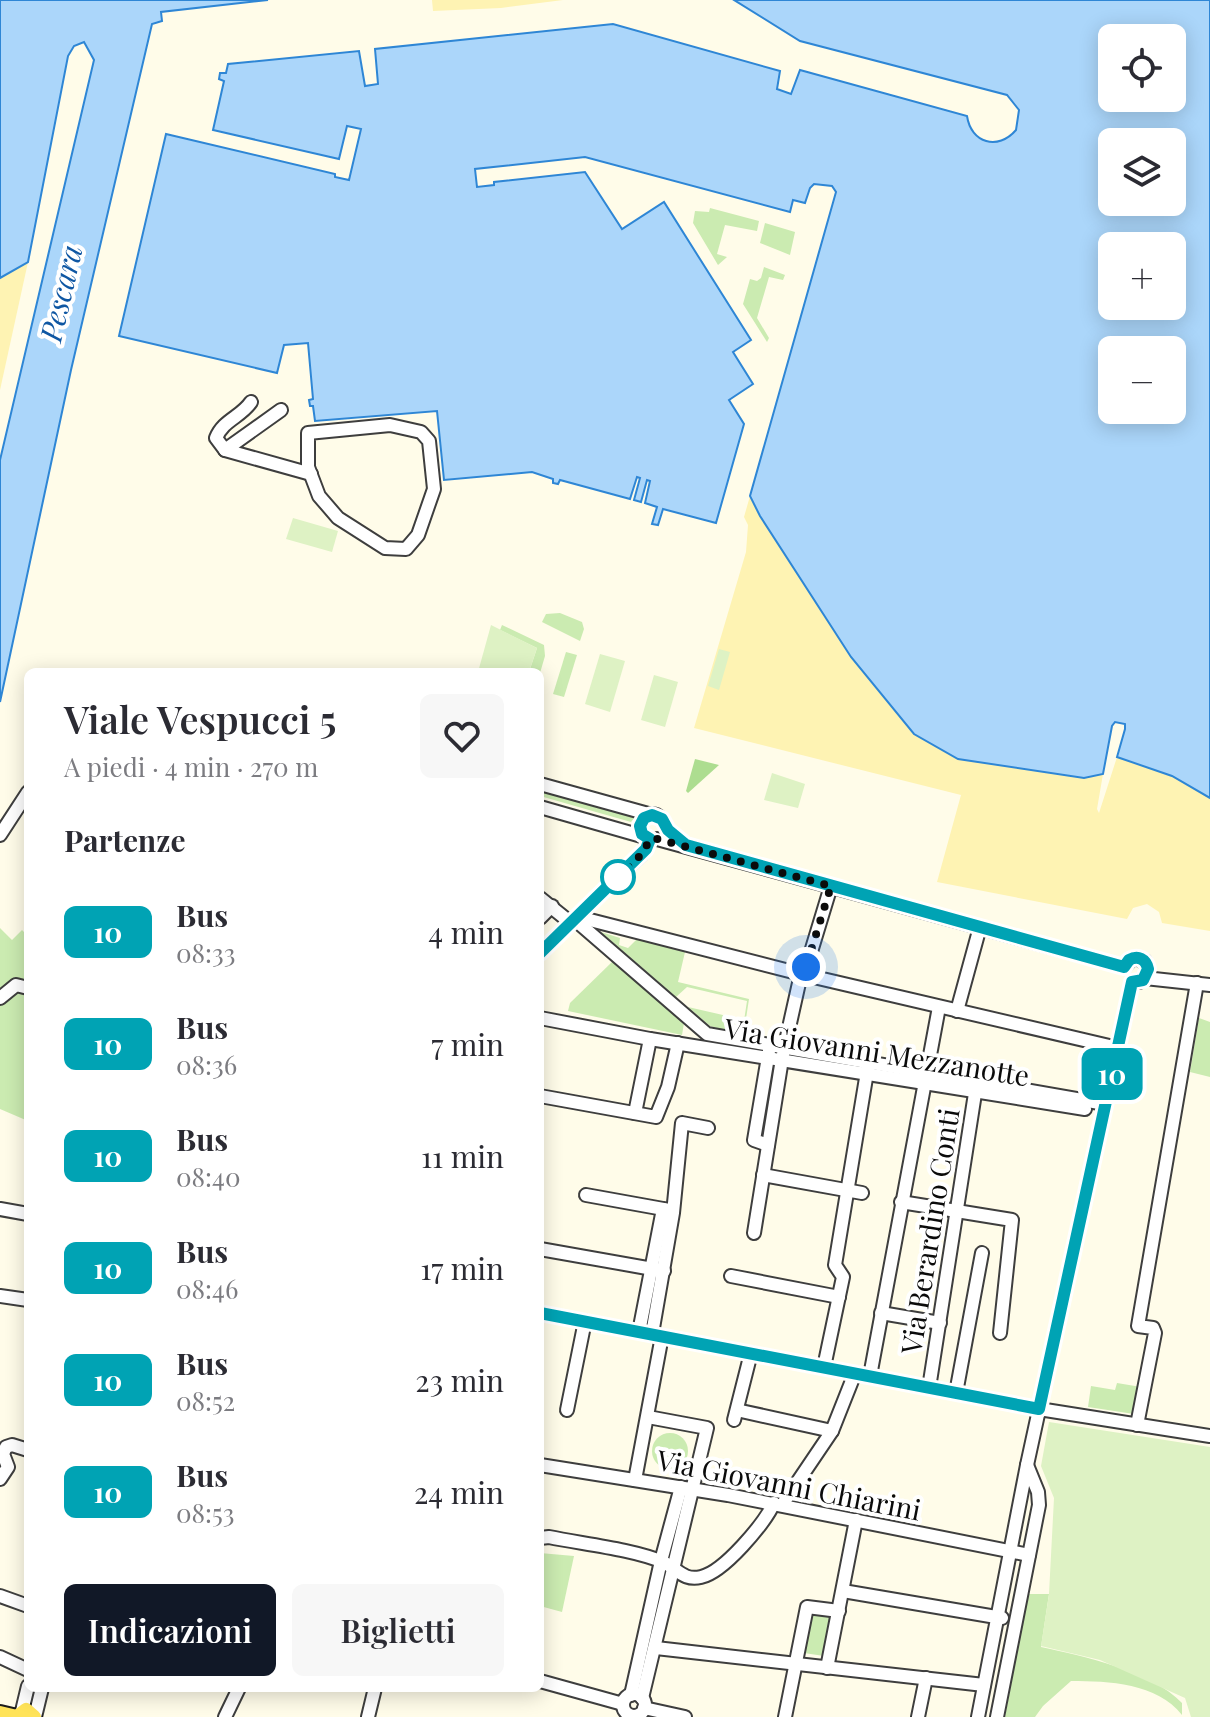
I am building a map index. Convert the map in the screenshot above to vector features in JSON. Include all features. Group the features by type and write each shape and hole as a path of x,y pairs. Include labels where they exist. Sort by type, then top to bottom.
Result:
{"main road":[{"path":"0,1713 25,1716"}],"street":[{"path":"251,402 248,408 220,427 216,438 225,450 311,474"},
{"path":"225,450 281,410"},
{"path":"390,425 421,432 429,441 434,489 418,535 406,549 390,549 338,518 319,496 311,474 307,456 308,433 390,425"},
{"path":"544,785 662,819 665,827 686,845"},
{"path":"0,835 24,798"},
{"path":"544,808 1124,967"},
{"path":"650,838 640,830 641,822 652,815"},
{"path":"544,949 642,854 650,838 663,834 665,827"},
{"path":"754,1233 783,1054 803,974 831,886"},
{"name":"Via Giovanni Mezzanotte","path":"544,901 575,919 698,1028 714,1036 769,1052"},
{"path":"544,914 552,906"},
{"path":"575,919 586,919 1118,1048"},
{"path":"957,1011 980,927"},
{"path":"978,1717 1027,1465 1118,1048 1139,980 1148,969 1143,960 1133,958 1124,967"},
{"path":"1124,967 1125,976 1139,980 1204,984 1138,1326 1153,1328 1155,1333 1137,1425"},
{"path":"0,998 16,985 24,987"},
{"path":"870,1376 939,1007"},
{"name":"Via Giovanni Mezzanotte","path":"544,1019 650,1039 783,1054 1105,1108"},
{"name":"Via Giovanni Mezzanotte","path":"684,1044 698,1028"},
{"path":"635,1113 650,1039"},
{"path":"544,1097 656,1117 684,1044"},
{"path":"768,1145 754,1140 769,1052"},
{"path":"824,1367 843,1277 835,1265 868,1068"},
{"name":"Via Berardino Conti","path":"929,1388 976,1087"},
{"path":"635,1480 648,1417 651,1334 658,1270 682,1123 708,1128"},
{"path":"763,1175 862,1193"},
{"path":"586,1195 667,1210"},
{"path":"901,1202 1012,1220 1000,1333"},
{"path":"0,1209 24,1213"},
{"path":"544,1250 658,1270"},
{"path":"956,1393 982,1253"},
{"path":"731,1276 839,1297"},
{"path":"0,1296 24,1299"},
{"path":"881,1313 940,1323"},
{"path":"544,1314 1039,1409 1210,1436"},
{"path":"567,1410 585,1321"},
{"path":"751,1353 737,1416 832,1431"},
{"path":"544,1538 661,1561 680,1575 692,1577 710,1573 730,1557 778,1504 832,1431 855,1373"},
{"path":"633,1708 661,1561 707,1428 648,1417"},
{"path":"4,1447 24,1451"},
{"path":"4,1447 17,1463 24,1456"},
{"path":"0,1479 7,1471 4,1447"},
{"path":"997,1717 1039,1505 1038,1492 1027,1465"},
{"name":"Via Giovanni Chiarini","path":"544,1466 778,1504 1029,1555"},
{"path":"633,1708 656,1648 674,1570 686,1488"},
{"path":"1019,1505 1028,1496 1036,1499 1039,1505"},
{"path":"827,1668 856,1520"},
{"path":"843,1591 1016,1620"},
{"path":"0,1596 24,1605"},
{"path":"785,1717 807,1607 839,1611"},
{"path":"656,1648 926,1678 982,1692 1000,1701"},
{"path":"0,1657 24,1668"},
{"path":"918,1717 926,1678"},
{"path":"544,1682 633,1708 685,1717"},
{"path":"25,1716 27,1692"},
{"path":"25,1716 40,1692"},
{"path":"225,1717 237,1692"},
{"path":"368,1717 374,1692"}],"green space":[{"path":"710,208 759,221 757,231 725,225 717,254 727,257 718,265 693,223 695,211 709,212"},
{"path":"765,223 795,232 790,255 760,243"},
{"path":"764,267 785,275 783,280 769,277 757,318 769,338 767,342 743,304 750,279 757,281 761,278"},
{"path":"293,518 338,531 332,552 286,539"},
{"path":"560,613 582,622 584,629 580,641 542,622 546,614"},
{"path":"491,625 537,648 530,668 479,668"},
{"path":"502,625 544,645 541,668 530,668 537,648 500,630"},
{"path":"719,649 730,652 719,690 708,686"},
{"path":"566,652 577,655 564,697 553,694"},
{"path":"600,654 625,661 610,712 585,704"},
{"path":"654,675 678,682 665,727 641,720"},
{"path":"695,759 719,765 688,793 686,791"},
{"path":"772,773 805,784 798,808 764,800"},
{"path":"544,790 632,815 635,817 631,822 544,797"},
{"path":"0,928 12,940 22,930 24,987 0,994"},
{"path":"601,932 620,938 619,945 628,948 637,939 685,952 678,982 749,999 744,1032 765,1038 742,1034 747,1001 687,987 676,997"},
{"path":"613,961 684,1023 682,1035 568,1011 570,1003"},
{"path":"24,990 24,1119 0,1109 0,1004 12,992"},
{"path":"688,1007 736,1018 734,1033 710,1026"},
{"path":"1199,1018 1210,1022 1210,1077 1190,1072"},
{"path":"1117,1383 1141,1387 1134,1414 1088,1407 1091,1386 1115,1390"},
{"path":"1049,1422 1210,1447 1210,1717 1191,1717 1185,1698 1100,1660 1041,1646 1049,1594 1054,1498 1041,1466"},
{"path":"670,1433 683,1438 688,1451 683,1464 670,1469 657,1464 652,1451 657,1438"},
{"path":"544,1553 574,1556 562,1612 544,1607"},
{"path":"1028,1594 1049,1594 1041,1647 1116,1666 1153,1682 1182,1703 1182,1715 1172,1704 1146,1690 1116,1683 1071,1681 1035,1717 1005,1717"},
{"path":"811,1610 831,1614 824,1656 804,1653"}],"sand":[{"path":"432,0 563,0 501,8 433,11"},
{"path":"28,262 0,390 0,278"},
{"path":"750,496 851,657 1084,778 1103,774 1099,813 1117,757 1172,776 1210,798 1210,931 1162,923 1159,912 1147,904 1133,908 1127,919 937,882 961,795 694,728 746,552 748,525 744,517"}],"water":[{"name":"Pescara","path":"0,0 268,0 161,12 162,21 152,24 71,370 0,702 0,460 94,60 84,42 74,46 68,56 28,262 0,278"},
{"path":"734,0 1210,0 1210,798 1172,776 1117,757 1125,724 1115,722 1112,726 1103,774 1084,778 958,759 914,734 851,657 760,516 750,496 836,192 832,186 814,184 805,203 793,200 790,212 585,157 475,169 477,187 494,185 494,182 585,172 622,229 664,202 751,340 733,352 753,384 729,400 744,424 716,523 663,509 658,525 652,524 657,507 645,503 650,481 647,480 641,502 634,500 640,478 637,477 630,499 560,480 558,484 553,483 553,479 532,472 444,480 437,411 315,421 309,400 313,399 308,343 284,345 277,373 119,336 166,134 335,174 335,177 349,180 361,129 347,126 339,159 213,130 224,81 219,79 220,73 226,73 228,64 359,51 365,86 378,84 375,49 613,24 780,71 777,89 791,94 800,70 967,116 974,133 986,141 1001,140 1016,130 1019,110 1007,95 800,41"}],"bus line":[{"name":"10","path":"544,949 642,854 650,839 642,834 641,822 647,816 655,815 686,845 1124,967 1129,960 1139,958 1148,966 1148,975 1138,983 1132,982 1039,1409 544,1314"}],"route":[{"path":"618,877 642,854 650,839 657,839 831,886 806,967"}]}
